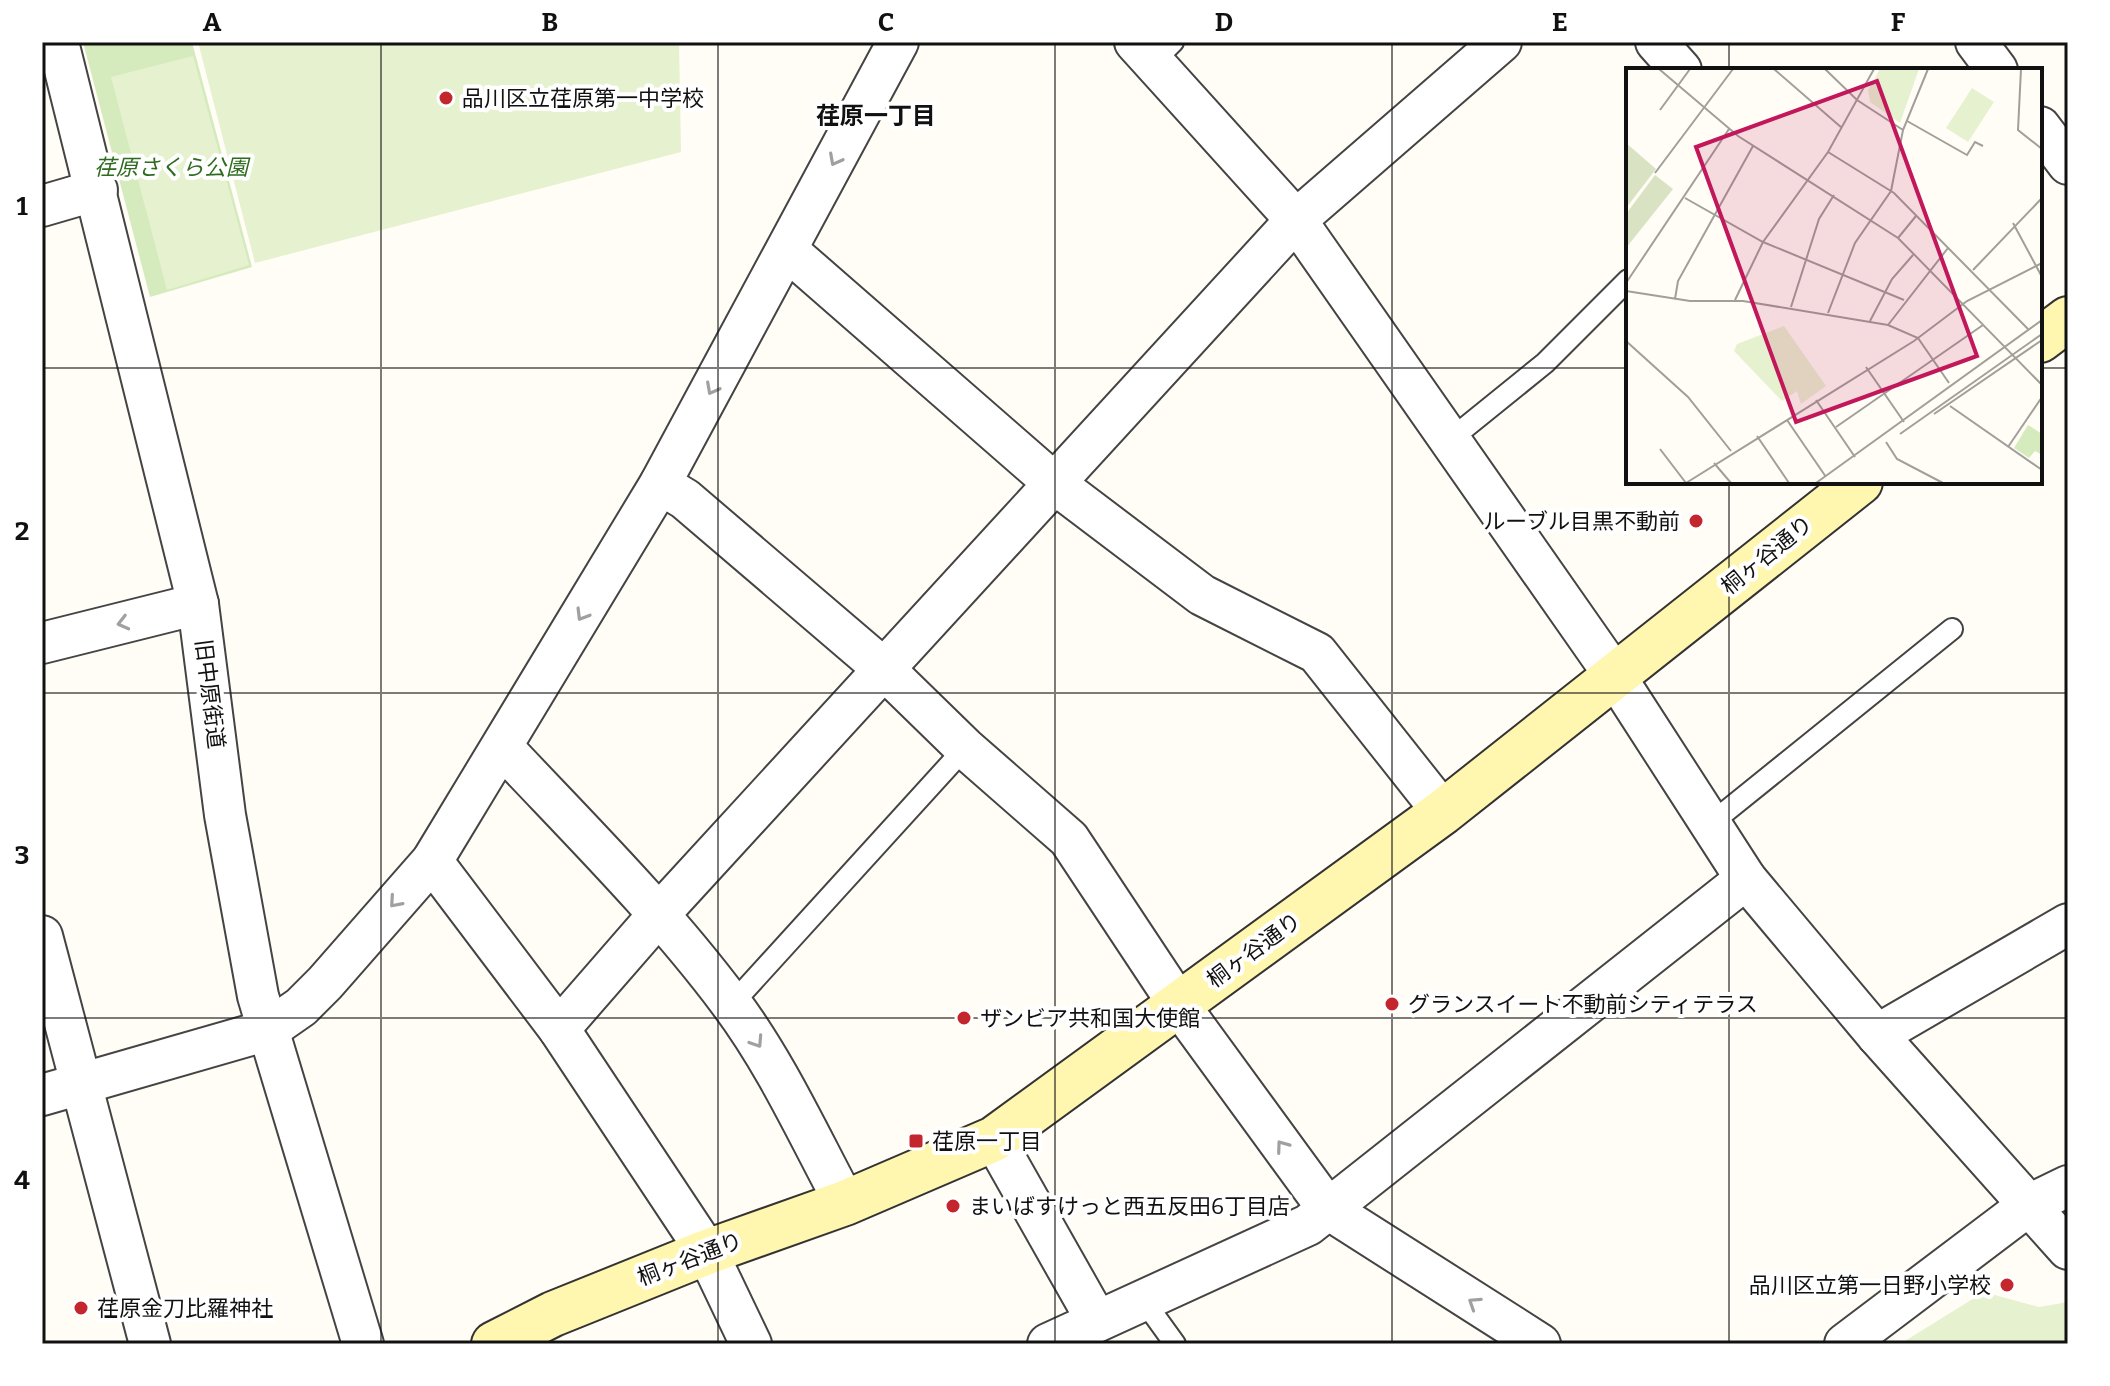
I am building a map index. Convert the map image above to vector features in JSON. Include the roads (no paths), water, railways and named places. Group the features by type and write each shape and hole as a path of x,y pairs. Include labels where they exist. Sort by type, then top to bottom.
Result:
{"street":[{"name":"旧中原街道","path":"58,42 198,604 225,815 258,996 363,1344"},
{"path":"42,1095 268,1030 301,1007 325,983 432,861 660,484 898,42"},
{"path":"559,1029 660,913 1296,220 1501,42"},
{"path":"1656,42 1679,68"},
{"path":"1976,42 1996,68"},
{"path":"1154,49 1296,220 1615,676 1746,879 1877,1035 2068,1249"},
{"path":"2042,130 2068,164"},
{"path":"42,206 97,190"},
{"path":"787,250 1054,483 1202,595 1317,653 1443,812"},
{"path":"2042,338 2068,319"},
{"path":"660,484 685,499 885,670 965,748 1069,839 1179,1005 1328,1209 1525,1341"},
{"name":"桐ヶ谷通り","path":"494,1344 553,1314 707,1252 845,1203 994,1139 1443,812 1857,484"},
{"path":"42,643 198,604"},
{"path":"503,748 660,913 732,1004 763,1051 845,1203"},
{"path":"432,861 559,1029 707,1252 751,1344"},
{"path":"1048,1344 1308,1225 1746,879"},
{"path":"1877,1035 2068,924"},
{"path":"42,936 150,1344"},
{"path":"994,1139 1097,1321"},
{"path":"1845,1344 2029,1205 2068,1186"}],"lane":[{"path":"1451,439 1545,363 1626,282"},
{"path":"1709,825 1952,629"},
{"path":"732,1004 965,748"},
{"path":"1144,1301 1175,1344"}],"place":[{"name":"品川区立荏原第一中学校","path":"446,98"},
{"name":"ルーブル目黒不動前","path":"1696,521"},
{"name":"グランスイート不動前シティテラス","path":"1392,1004"},
{"name":"ザンビア共和国大使館","path":"964,1018"},
{"name":"荏原一丁目","path":"916,1141"},
{"name":"まいばすけっと西五反田6丁目店","path":"953,1206"},
{"name":"品川区立第一日野小学校","path":"2007,1285"},
{"name":"荏原金刀比羅神社","path":"81,1308"}],"district":[{"name":"荏原一丁目","path":"876,116"}],"park label":[{"name":"荏原さくら公園","path":"171,167"}]}
